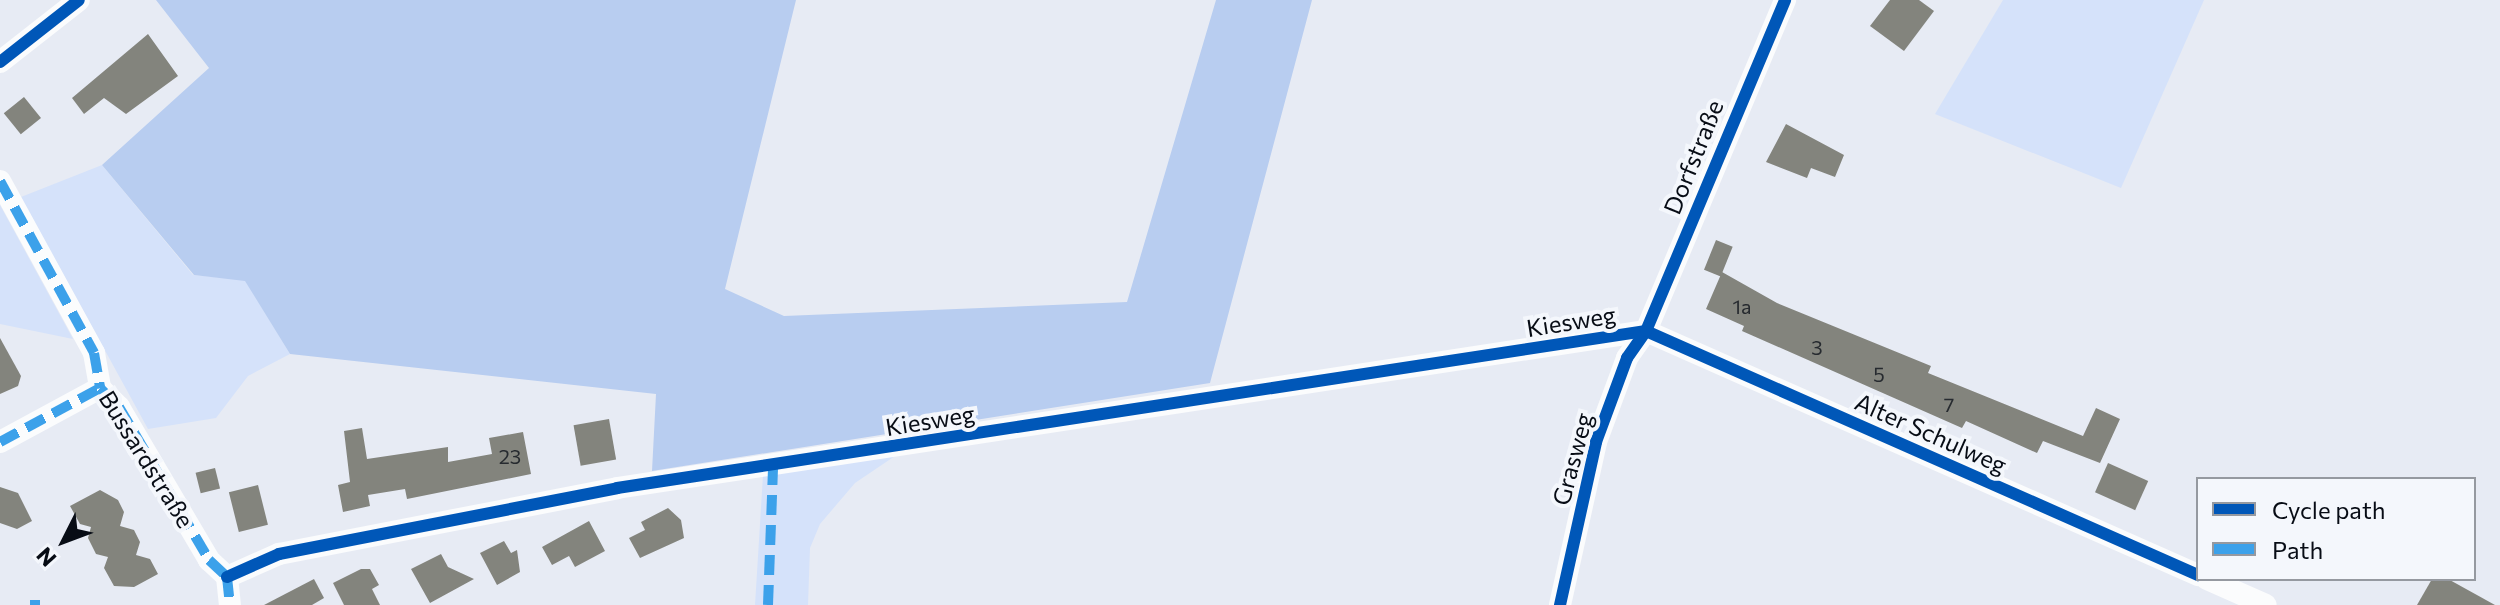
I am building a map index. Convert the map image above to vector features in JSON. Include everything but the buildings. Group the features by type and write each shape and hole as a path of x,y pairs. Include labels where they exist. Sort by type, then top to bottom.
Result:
{"street":[{"path":"0,62 79,0"},
{"name":"Dorfstraße","path":"1646,331 1785,0"},
{"name":"Bussardstraße","path":"0,181 94,353 100,388 149,453 209,560 227,577"},
{"name":"Alter Schulweg","path":"1646,331 2196,574"},
{"name":"Kiesweg","path":"227,577 279,554 617,488 1646,331"},
{"name":"Grasweg","path":"1560,605 1596,442 1627,358 1646,331"},
{"path":"0,442 100,388"},
{"path":"227,577 230,605"},
{"path":"2212,581 2266,605"}],"shaded area":[{"path":"156,0 796,0 725,289 784,316 1127,302 1216,0 1312,0 1210,383 652,471 656,394 290,354 245,281 194,275 102,165 209,68"},
{"path":"2003,0 2204,0 2121,188 1935,114"},
{"path":"102,165 193,275 245,280 290,354 248,376 216,418 148,429 21,197"},
{"path":"0,205 73,339 0,324"},
{"path":"895,456 855,483 820,524 810,548 808,605 755,605 763,475"}],"marked path":[{"path":"0,181 94,353 100,388 119,407 209,560 227,577 230,605"},
{"path":"0,442 100,388"},
{"path":"768,605 773,467"},
{"path":"30,605 40,605"}],"cycle path":[{"path":"0,62 79,0"},
{"path":"1560,605 1596,442 1627,358 1646,331 1785,0"},
{"path":"1646,331 2196,574"},
{"path":"227,577 279,554 617,488 1646,331"}]}
